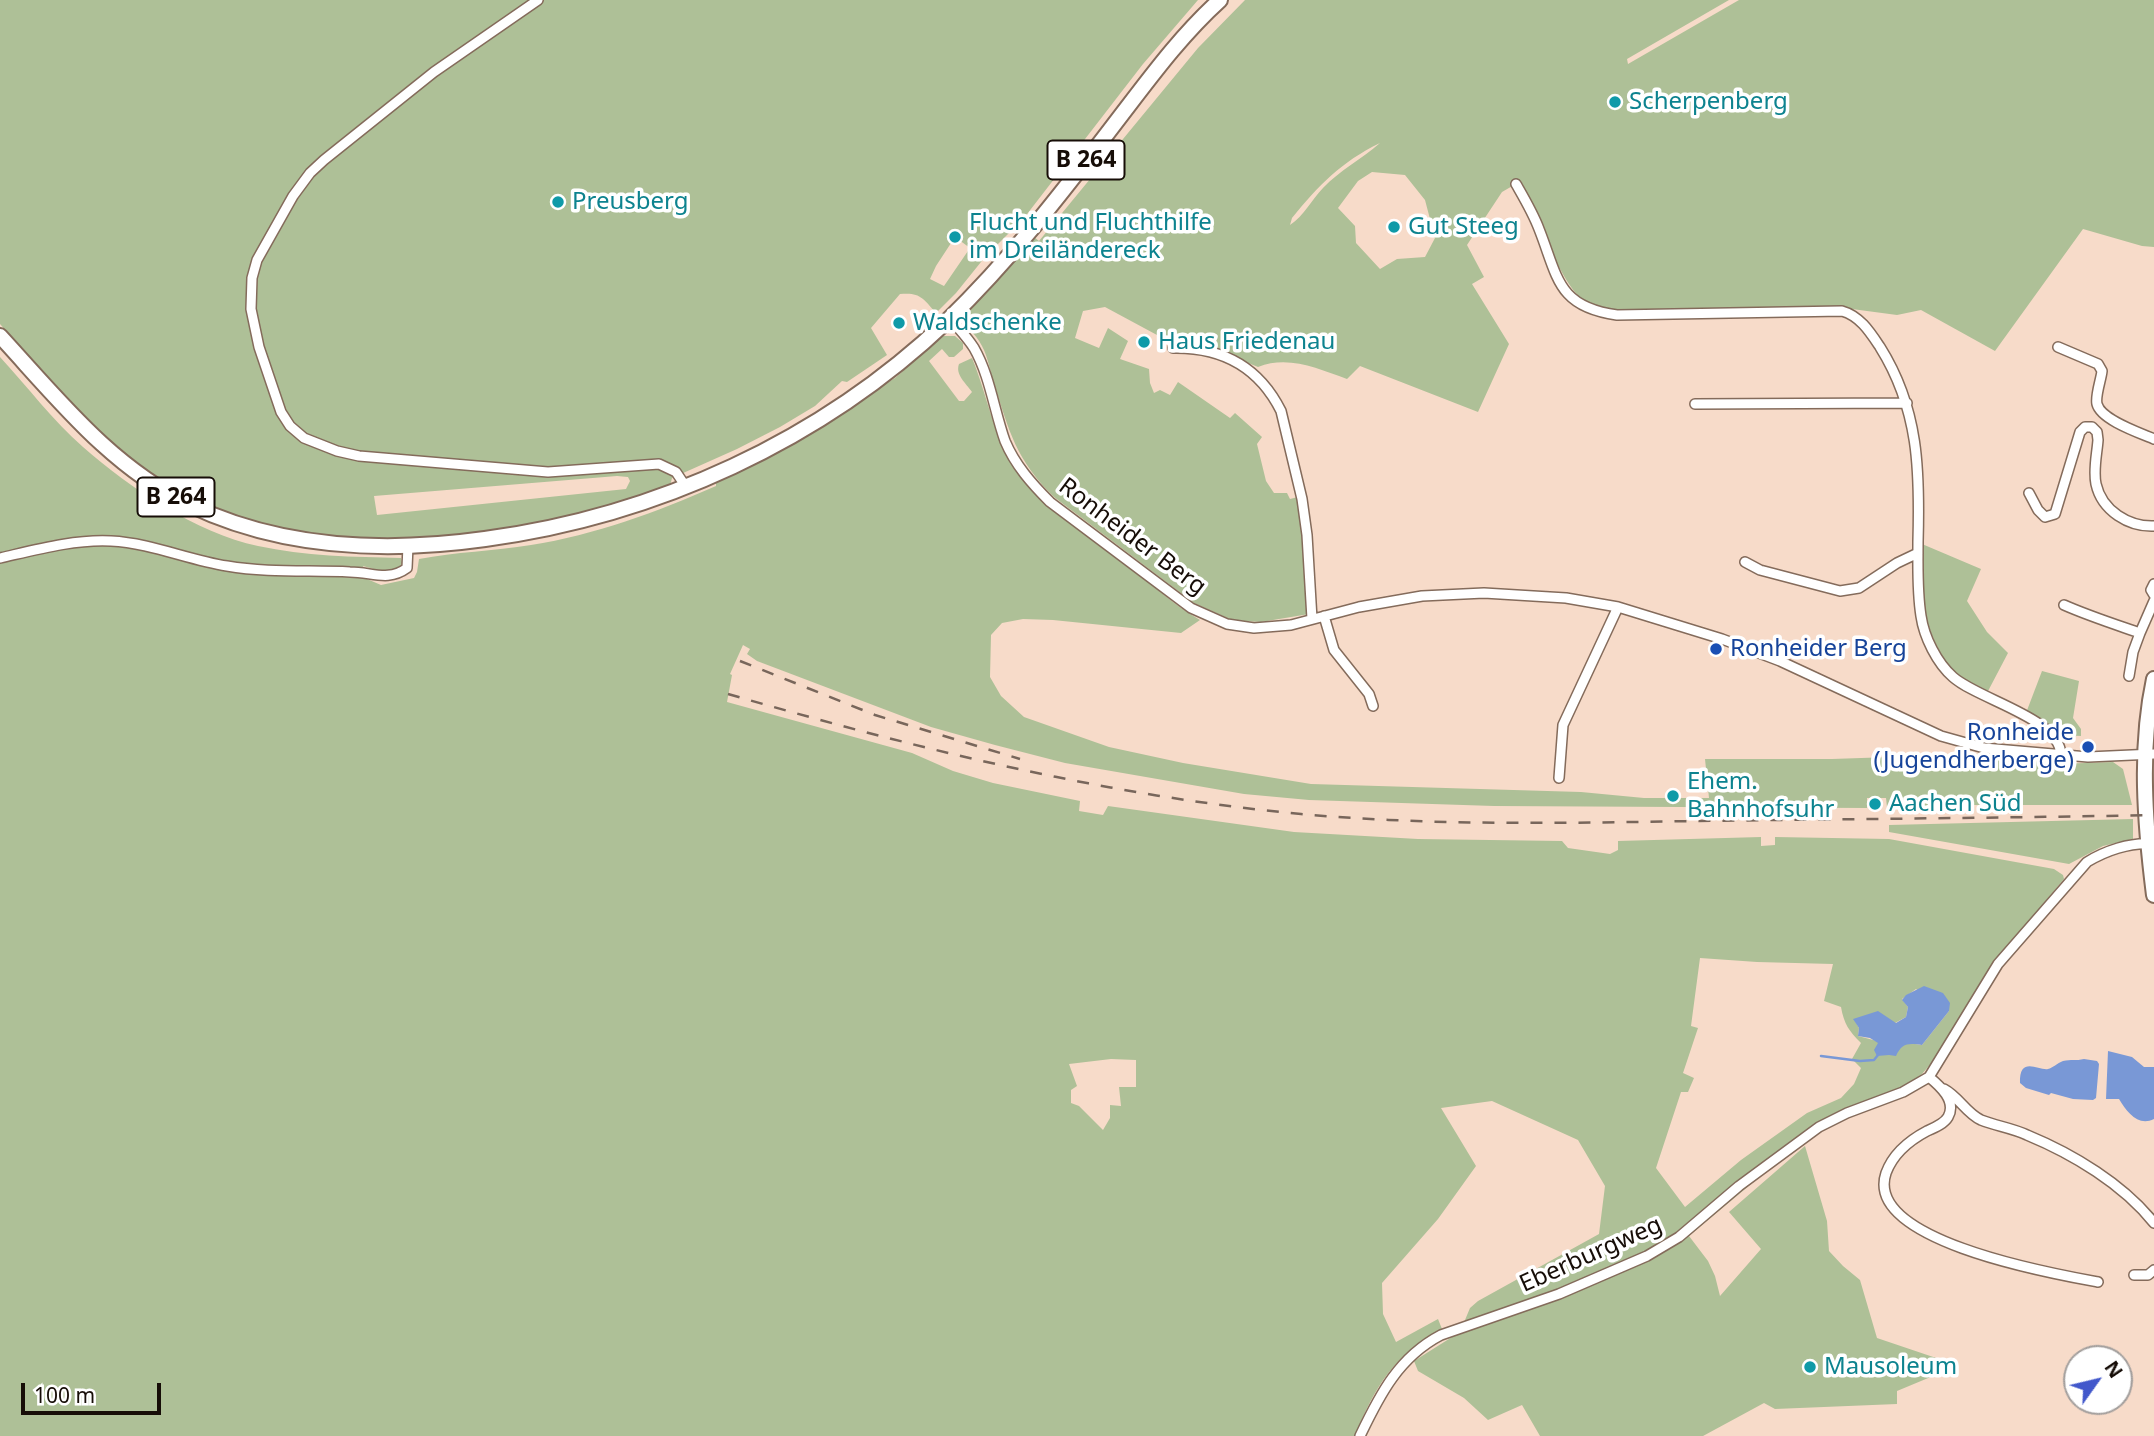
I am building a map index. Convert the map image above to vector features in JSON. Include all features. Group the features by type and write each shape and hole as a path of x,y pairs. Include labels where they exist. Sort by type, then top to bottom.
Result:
{"main road":[{"name":"B 264","path":"0,336 77,422 110,453 144,478 187,503 225,520 302,540 352,546 458,543 573,524 658,499 739,464 835,408 897,364 950,318 992,275 1039,222 1184,36 1220,0"},
{"path":"2154,678 2150,754 2154,895"}],"street":[{"path":"538,0 434,72 310,173 293,196 257,260 251,309 259,347 274,395 290,426 304,438 337,451 359,456 539,471 659,464 676,472 686,487"},
{"path":"1516,184 1538,227 1557,278 1567,294 1582,306 1618,315 1831,311 1852,314 1868,329 1898,379 1907,403 1918,457 1918,594 1928,638 1945,669 1972,690 2048,730 2061,748 2061,755"},
{"name":"Ronheider Berg","path":"950,318 973,346 981,362 1006,442 1017,464 1050,502 1191,608 1227,624 1254,628 1291,625 1422,596 1484,593 1566,598 1618,607 1699,631 1775,659 1941,736 1984,748 2088,757 2150,754"},
{"path":"2058,347 2098,364 2102,371 2096,402 2099,408 2122,426 2154,439"},
{"path":"1173,348 1205,352 1241,363 1275,398 1281,411 1302,499 1312,619"},
{"path":"1695,404 1907,403"},
{"path":"2029,493 2041,514 2045,517 2055,514 2076,443 2085,427 2092,427 2098,440 2096,486 2103,499 2124,520 2139,526 2154,526"},
{"path":"0,558 79,543 112,541 146,546 226,566 272,572 361,572 394,576 407,568 408,546"},
{"path":"1745,562 1760,570 1840,591 1859,588 1897,563 1918,553"},
{"path":"2154,584 2151,590 2154,596"},
{"path":"2129,676 2133,652 2154,601"},
{"path":"2064,605 2095,619 2119,624 2140,633"},
{"path":"1559,778 1563,725 1618,607"},
{"path":"1324,616 1334,650 1369,694 1373,706"},
{"name":"Eberburgweg","path":"1360,1436 1391,1378 1404,1362 1427,1342 1559,1294 1647,1256 1679,1237 1739,1186 1819,1127 1847,1113 1903,1092 1929,1077 1998,964 2087,862 2100,854 2151,844"},
{"path":"1929,1077 1953,1094 1974,1115 2026,1134 2105,1178 2135,1202 2154,1223"},
{"path":"1943,1088 1951,1109 1948,1118 1912,1140 1888,1169 1884,1182 1886,1191 1898,1212 1920,1230 1958,1246 2019,1266 2098,1282"},
{"path":"2134,1275 2148,1275 2154,1270"}],"green space":[{"path":"0,0 1198,0 1143,64 1024,218 985,257 936,313 921,297 900,294 871,328 887,355 847,382 842,381 815,406 780,427 672,478 670,486 604,507 535,523 464,534 393,539 323,535 255,521 190,496 129,458 77,411 0,324","holes":["955,237 970,248 944,286 930,279","628,477 630,481 626,489 377,515 374,496"]},
{"path":"1245,0 1729,0 1627,59 1628,64 1739,0 2154,0 2154,247 2083,229 1995,351 1921,310 1897,315 1852,309 1617,311 1597,306 1585,301 1567,280 1521,181 1502,192 1467,245 1484,277 1472,284 1509,344 1478,412 1360,366 1347,379 1292,363 1281,362 1258,367 1185,337 1157,335 1105,307 1083,311 1075,338 1099,348 1108,328 1128,341 1120,359 1149,369 1154,393 1160,390 1170,395 1178,382 1230,418 1235,413 1262,437 1257,444 1266,481 1274,493 1287,493 1290,499 1298,497 1309,614 1261,622 1230,619 1194,603 1054,497 1041,483 1015,444 986,355 969,327 967,318 967,313 1034,237 1039,241 1198,48","holes":["1380,143 1319,192 1300,217 1290,225 1292,218 1331,175","1372,172 1405,175 1425,200 1435,238 1425,257 1397,259 1380,269 1356,243 1355,226 1338,208 1358,181"]},
{"path":"943,336 955,336 963,343 963,349 954,357 949,357 942,349 929,361 959,401 964,401 972,392 958,368 959,364 972,358 1007,455 1038,497 1200,620 1181,633 1023,619 1002,623 991,635 990,677 1001,696 1024,717 1109,747 1183,763 1311,784 1581,792 1644,798 1709,798 1705,759 1832,759 1978,754 2057,764 2113,762 2123,769 2132,805 1887,807 1886,798 1867,798 1867,808 1494,806 1309,800 1244,794 1065,763 995,745 931,727 757,661 747,654 750,649 743,645 730,674 727,702 912,753 953,771 993,783 1080,801 1079,811 1103,815 1108,806 1294,832 1418,839 1562,841 1568,848 1610,854 1618,850 1618,841 1761,837 1761,846 1775,845 1775,837 1889,839 2054,869 2063,875 2064,879 1992,965 1934,1060 1922,1074 1904,1087 1847,1114 1813,1126 1768,1159 1769,1169 1689,1236 1708,1261 1720,1296 1761,1249 1729,1212 1805,1146 1827,1221 1829,1251 1860,1280 1877,1338 1948,1362 1945,1371 1897,1391 1897,1404 1775,1409 1764,1403 1703,1436 1540,1436 1522,1405 1488,1420 1464,1398 1418,1371 1414,1361 1460,1332 1470,1308 1478,1301 1599,1234 1605,1186 1578,1140 1492,1101 1441,1108 1476,1166 1438,1219 1382,1283 1383,1314 1396,1342 1438,1319 1442,1329 1411,1350 1388,1374 1370,1402 1355,1436 0,1436 0,357 83,447 121,478 165,507 211,531 258,546 311,554 401,558 402,563 398,570 388,573 363,566 367,579 381,585 414,578 419,559 555,541 625,522 671,505 716,486 716,483 895,378","holes":["1700,958 1833,964 1824,1001 1841,1007 1848,1027 1861,1043 1852,1059 1861,1068 1854,1084 1841,1098 1807,1113 1741,1160 1685,1207 1656,1168 1681,1092 1688,1092 1694,1078 1683,1073 1698,1028 1691,1026","1916,989 1949,1011 1922,1045 1908,1043 1900,1047 1858,1036 1859,1028 1854,1019 1895,1023 1906,1017 1908,1007 1902,999","1111,1059 1136,1060 1136,1087 1119,1087 1121,1106 1110,1105 1110,1118 1103,1130 1079,1106 1071,1103 1071,1090 1077,1086 1069,1064"]},
{"path":"1922,544 1981,569 1967,601 1987,632 2008,653 1987,693 1952,670 1932,636 1922,598"},
{"path":"2042,671 2079,681 2073,718 2081,729 2081,736 2060,735 2052,726 2026,713"},
{"path":"2133,819 2133,839 2103,846 2069,864 1889,832 1889,825"}],"water":[{"path":"1924,986 1943,993 1950,1003 1949,1011 1922,1045 1906,1045 1896,1056 1877,1056 1874,1050 1878,1043 1858,1036 1859,1028 1853,1019 1878,1011 1896,1023 1906,1017 1908,1007 1902,1000"},
{"path":"2108,1051 2132,1057 2144,1067 2154,1067 2154,1119 2138,1120 2119,1099 2106,1099"},
{"path":"2063,1061 2097,1061 2099,1064 2096,1098 2093,1100 2073,1099 2051,1093 2049,1095 2026,1088 2020,1083 2021,1074 2026,1067 2048,1069"}],"waterway":[{"path":"1821,1056 1860,1061 1874,1060 1878,1055"}],"railway":[{"path":"740,661 875,715 1020,759"},
{"path":"728,694 869,733 1012,768 1156,795 1301,814 1450,822 1549,823 2154,815"}],"place":[{"name":"Scherpenberg","path":"1615,102"},
{"name":"Preusberg","path":"558,202"},
{"name":"Gut Steeg","path":"1394,227"},
{"name":"Flucht und Fluchthilfe im Dreiländereck","path":"955,237"},
{"name":"Waldschenke","path":"899,323"},
{"name":"Haus Friedenau","path":"1144,342"},
{"name":"Ronheider Berg","path":"1716,649"},
{"name":"Ronheide (Jugendherberge)","path":"2088,747"},
{"name":"Ehem. Bahnhofsuhr","path":"1673,796"},
{"name":"Aachen Süd","path":"1875,804"},
{"name":"Mausoleum","path":"1810,1367"}]}
